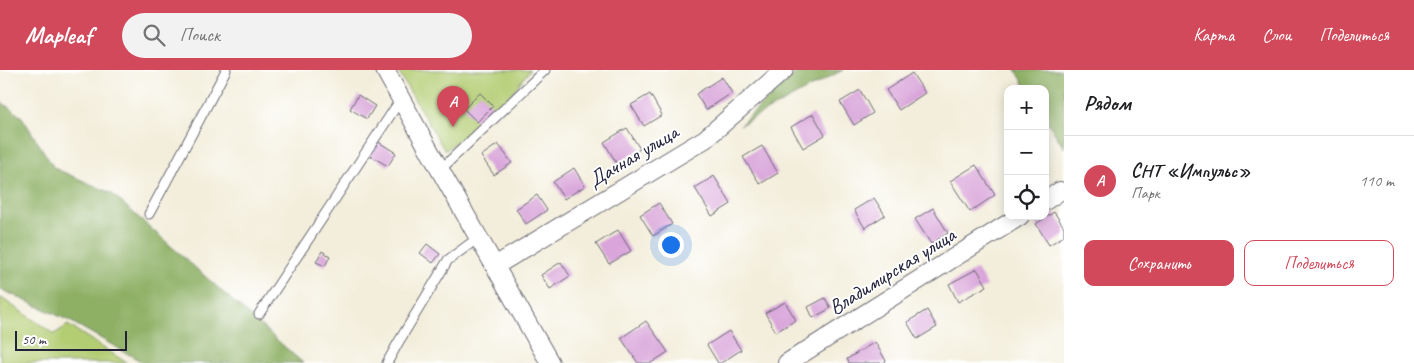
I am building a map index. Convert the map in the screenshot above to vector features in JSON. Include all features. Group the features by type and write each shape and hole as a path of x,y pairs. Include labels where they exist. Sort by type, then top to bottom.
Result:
{"street":[{"path":"385,70 550,363"},
{"name":"Дачная улица","path":"495,266 705,139 784,70"},
{"path":"1049,198 1060,191"},
{"name":"Владимирская улица","path":"787,363 1014,220"}],"lane":[{"path":"149,214 226,70"},
{"path":"440,170 545,70"},
{"path":"259,314 401,100"},
{"path":"387,363 448,260 478,238"}],"green space":[{"path":"397,70 530,70 504,103 445,151"},
{"path":"799,70 843,70 740,125"},
{"path":"1016,70 1064,70 1064,148 1049,124 1049,85 1025,85"},
{"path":"0,101 22,117 54,168 111,193 303,363 144,363 70,321 0,289"},
{"path":"0,297 54,334 68,325 127,363 0,363"}],"building":[{"path":"912,73 925,93 899,110 886,90"},
{"path":"722,77 732,93 706,110 696,94"},
{"path":"860,90 873,113 854,125 840,102"},
{"path":"480,93 493,106 477,122 464,109"},
{"path":"650,94 662,115 644,126 631,105"},
{"path":"358,95 375,106 367,119 350,109"},
{"path":"813,114 825,135 803,148 791,127"},
{"path":"627,128 640,149 617,164 604,142"},
{"path":"377,141 396,153 388,166 369,155"},
{"path":"498,144 512,163 494,175 481,156"},
{"path":"762,146 778,173 760,184 743,157"},
{"path":"976,165 995,195 970,212 950,181"},
{"path":"574,168 585,186 564,199 553,182"},
{"path":"714,176 731,204 712,216 695,188"},
{"path":"537,195 547,210 526,224 516,209"},
{"path":"874,198 885,215 865,228 854,210"},
{"path":"659,203 672,224 653,236 640,215"},
{"path":"933,208 948,233 931,244 915,219"},
{"path":"1054,212 1064,227 1064,236 1049,245 1036,224 1042,220 1049,220 1049,215"},
{"path":"618,230 631,251 609,264 596,244"},
{"path":"427,244 440,254 433,263 420,253"},
{"path":"322,251 330,256 325,266 316,262"},
{"path":"561,262 570,276 550,289 541,275"},
{"path":"977,269 987,286 958,302 949,284"},
{"path":"825,298 831,308 813,318 808,307"},
{"path":"785,302 796,320 776,332 765,313"},
{"path":"927,310 937,327 917,339 907,322"},
{"path":"646,321 668,352 651,363 638,363 621,338"},
{"path":"729,331 741,350 718,363 707,345"},
{"path":"875,342 886,361 883,363 849,363 847,359"}],"place":[{"name":"СНТ «Импульс»","path":"453,127"}]}
